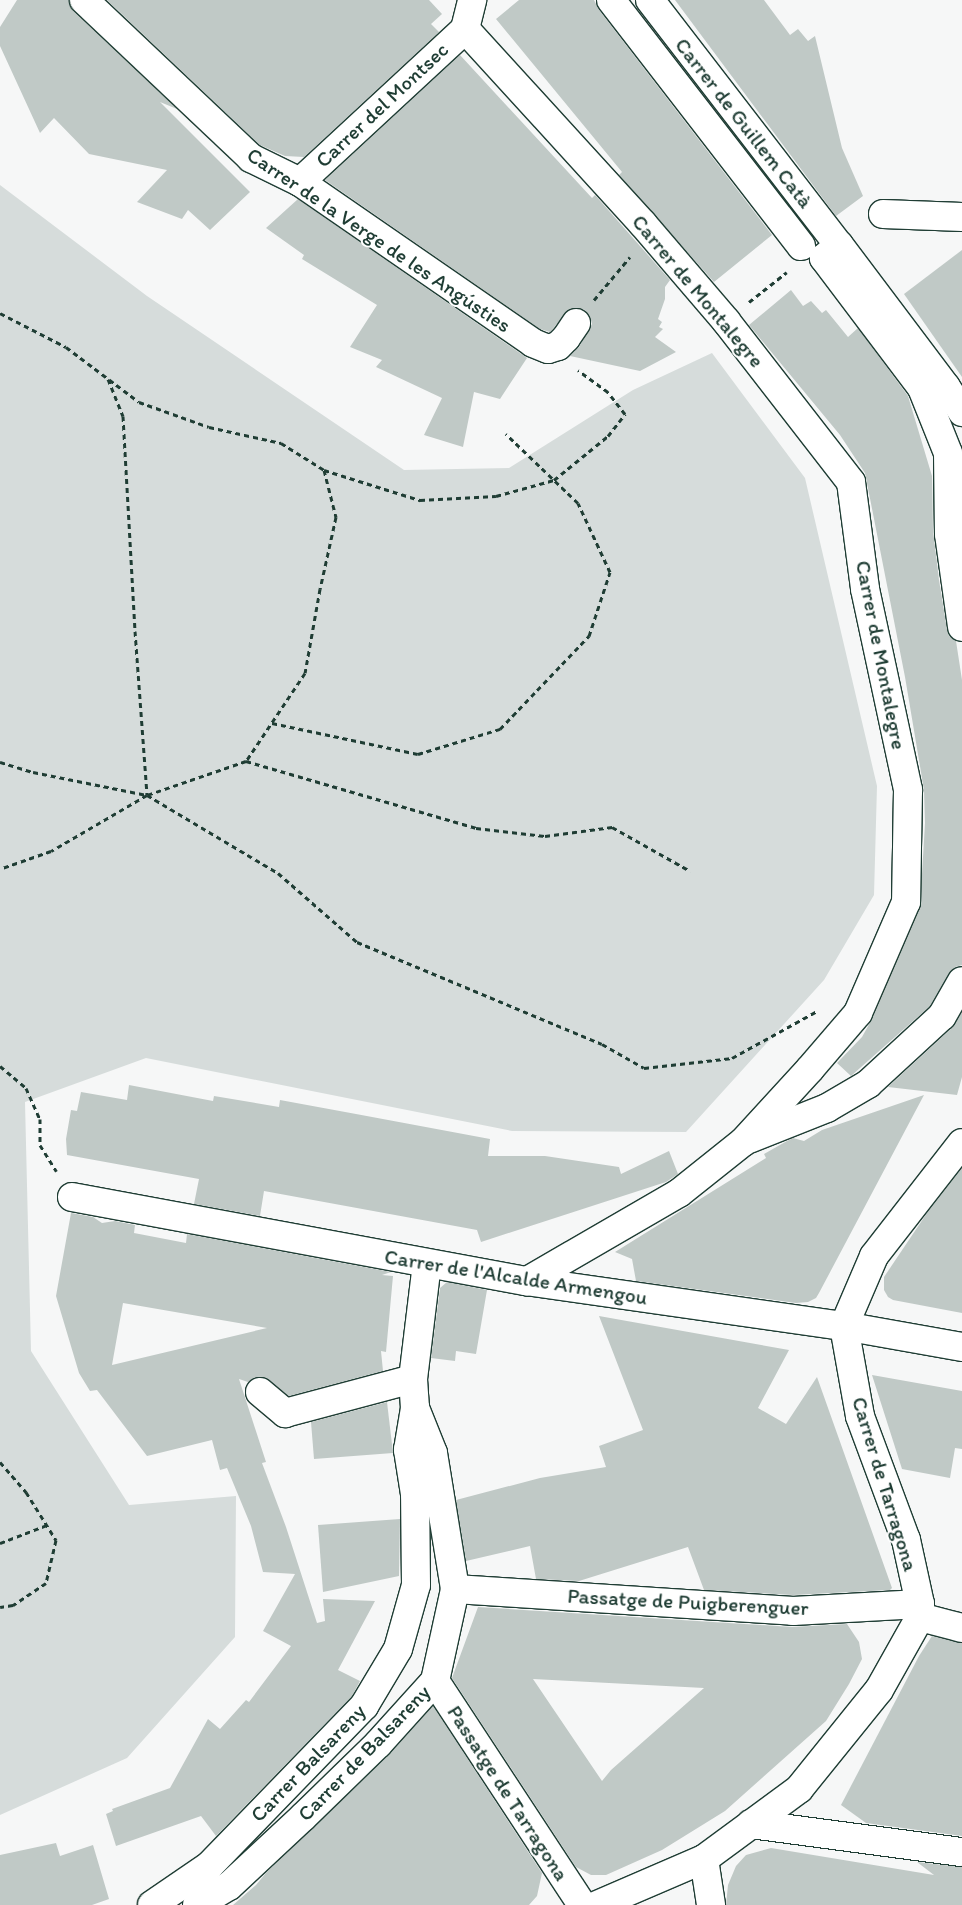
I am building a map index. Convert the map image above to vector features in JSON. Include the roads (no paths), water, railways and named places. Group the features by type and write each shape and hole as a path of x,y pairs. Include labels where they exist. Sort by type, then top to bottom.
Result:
{"street":[{"name":"Carrer de la Verge de les Angústies","path":"84,0 252,158 300,182 534,343 548,349 558,346 584,313"},
{"path":"465,29 472,0"},
{"path":"611,0 821,250 946,387 962,412"},
{"name":"Carrer de Guillem Catà","path":"650,0 821,250"},
{"name":"Carrer del Montsec","path":"300,182 465,29"},
{"name":"Carrer de Montalegre","path":"465,29 643,224 726,320 851,482 865,589 908,790 906,902 858,1013 743,1142 679,1193 527,1281"},
{"path":"883,214 962,217"},
{"path":"821,250 922,388 948,454 949,534 962,627"},
{"path":"743,1142 827,1108 868,1084 942,1016 962,981"},
{"path":"844,1326 874,1256 962,1143"},
{"name":"Carrer de l'Alcalde Armengou","path":"72,1197 527,1281 844,1326 962,1347"},
{"name":"Carrer de Balsareny","path":"197,1905 229,1886 296,1823 378,1744 435,1680 455,1589 434,1453 415,1408 413,1379 427,1264"},
{"name":"Carrer de Tarragona","path":"844,1326 860,1416 906,1540 920,1610"},
{"path":"260,1392 285,1413 413,1379"},
{"name":"Carrer Balsareny","path":"152,1905 209,1866 364,1706 398,1649 416,1585 415,1494 408,1450 415,1408"},
{"name":"Passatge de Puigberenguer","path":"455,1589 793,1610 920,1610 962,1628"},
{"path":"597,1905 704,1859 798,1789 836,1745 879,1690 920,1610"},
{"name":"Passatge de Tarragona","path":"435,1680 582,1905"},
{"path":"751,1824 962,1852"},
{"path":"704,1859 711,1905"}]}
